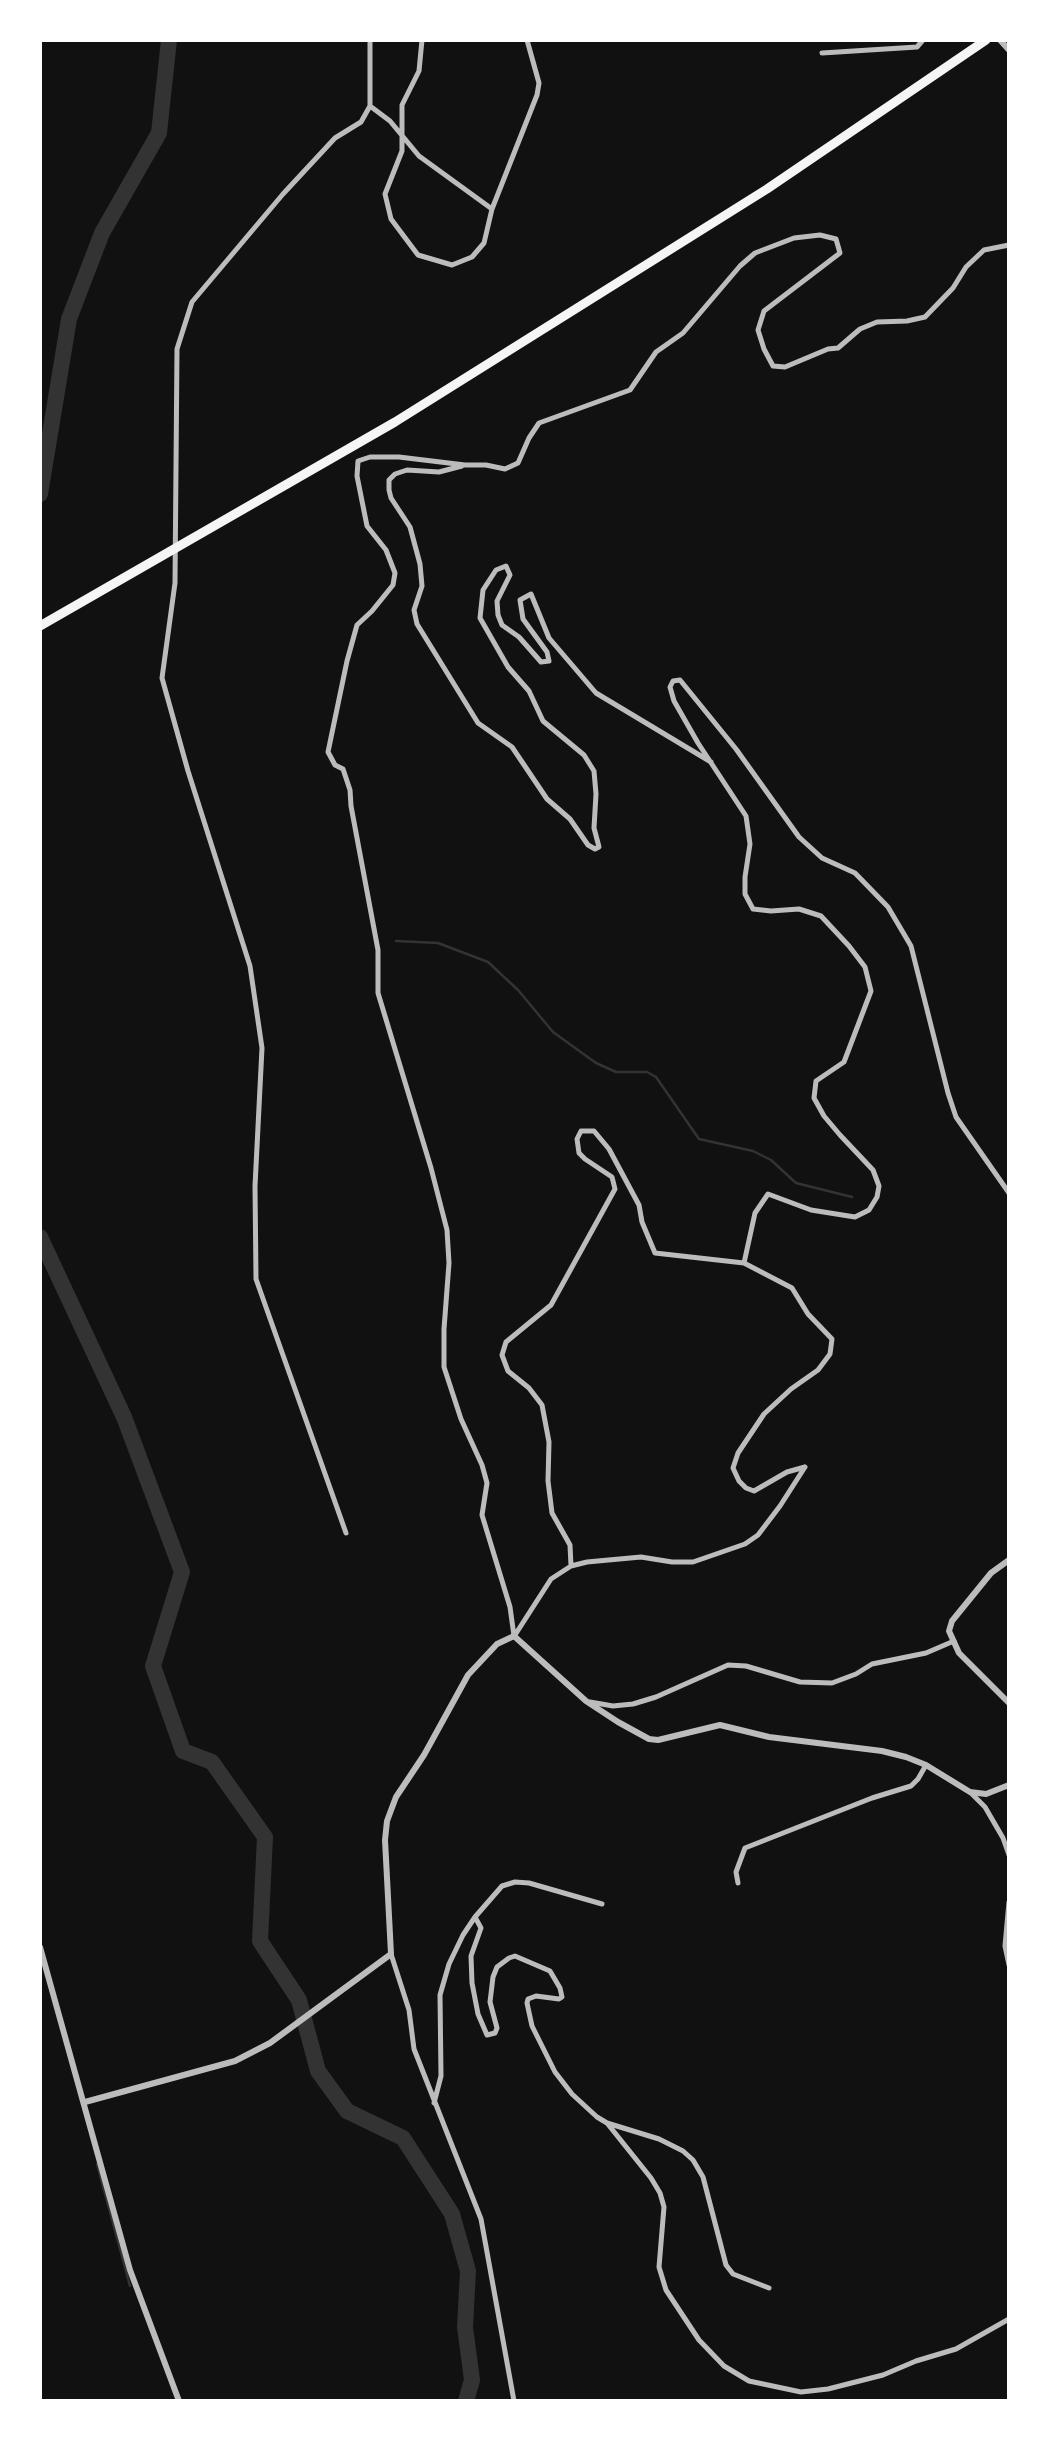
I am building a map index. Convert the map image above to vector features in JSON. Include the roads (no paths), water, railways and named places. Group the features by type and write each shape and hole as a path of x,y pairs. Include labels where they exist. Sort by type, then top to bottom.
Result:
{"highway":[{"path":"40,626 395,422 766,189 986,40"}],"street":[{"path":"345,1533 256,1279 255,1186 261,1048 250,966 188,771 163,678 175,583 177,349 192,302 283,194 335,138 361,122 370,106 370,40"},
{"path":"422,40 419,71 402,105 402,151 385,194 391,219 418,255 452,265 472,257 484,243 492,209 537,95 539,83 527,40"},
{"path":"822,52 917,47 923,40"},
{"path":"1000,40 1009,50"},
{"path":"370,106 390,121 419,156 492,209"},
{"path":"1009,245 984,250 966,267 953,288 925,317 907,321 877,322 860,329 838,348 828,349 785,367 773,366 758,330 764,311 840,253 835,239 820,235 794,238 755,253 740,266 683,333 656,352 630,390 539,423 518,463 505,469 398,457 370,457 358,461 357,475 367,526 386,550 394,573 393,585 358,625 347,661 328,752 335,765 343,769 350,789 378,950 378,993 447,1230 449,1263 444,1367 461,1419 482,1465 487,1483 482,1515 510,1608 514,1636 586,1701 649,1739 658,1740 720,1725 806,1743 882,1752 926,1765 970,1793 985,1807 1003,1838 1009,1855"},
{"path":"465,465 439,472 407,470 389,480 389,490 391,498 410,527 420,564 422,586 414,610 416,624 478,723 512,747 547,799 570,819 590,847 599,847 594,828 594,771 584,755 543,721 528,691 508,667 480,618 483,590 496,570 506,566 510,575 496,601 502,625 519,636 541,662 549,661 547,652 523,619 520,600 531,594 549,638 596,693 712,763"},
{"path":"744,1263 755,1213 768,1194 811,1210 855,1217 869,1210 877,1198 879,1186 873,1170 824,1116 814,1098 816,1081 844,1062 871,991 865,967 821,916 799,909 771,911 753,908 745,894 750,844 747,816 674,701 670,687 673,681 680,680 799,837 822,858 855,873 888,907 911,946 956,1117 1009,1192"},
{"path":"514,2401 481,2219 414,2049 409,2010 391,1954 385,1840 387,1821 396,1797 424,1755 468,1675 497,1644 514,1636 551,1579 571,1566 587,1562 640,1557 693,1562 736,1548 758,1535 805,1467 788,1472 754,1491 739,1481 733,1468 737,1453 764,1414 791,1389 818,1370 830,1354 832,1339 808,1314 792,1288 744,1263 655,1253 642,1222 639,1205 609,1149 594,1131 582,1131 577,1139 579,1153 612,1177 615,1189 551,1305 506,1342 502,1355 508,1371 529,1388 542,1405 549,1442 548,1481 552,1513 570,1545 571,1566"},
{"path":"1009,1560 991,1573 952,1621 950,1630 966,1660 1009,1703"},
{"path":"586,1701 614,1706 633,1704 668,1692 728,1665 746,1666 800,1682 832,1683 856,1674 872,1664 926,1653 954,1641"},
{"path":"738,1883 736,1872 745,1848 872,1798 911,1786 926,1765"},
{"path":"970,1793 986,1794 1009,1785"},
{"path":"434,2103 441,2076 440,1995 449,1964 475,1917 502,1886 515,1882 529,1882 603,1904"},
{"path":"1009,1902 1005,1947 1009,1965"},
{"path":"475,1917 481,1928 471,1956 472,1983 478,2014 487,2035 495,2033 497,2028 489,2002 497,1967 515,1956 550,1971 562,1997 559,1999 536,1996 528,1999 527,2003 532,2026 555,2072 572,2094 597,2117 607,2123 659,2139 683,2151 693,2160 703,2177 726,2265 733,2273 769,2288"},
{"path":"40,1947 130,2270 180,2401"},
{"path":"85,2102 235,2061 270,2043 391,1954"},
{"path":"607,2123 660,2193 663,2207 659,2267 666,2290 699,2340 724,2366 749,2381 801,2392 839,2386 883,2375 956,2348 1009,2319"}],"waterway":[{"path":"40,494 69,319 102,233 159,133 169,40"},
{"path":"396,941 438,943 488,962 518,990 553,1032 596,1063 616,1072 647,1072 656,1077 699,1139 753,1151 771,1160 796,1183 852,1197"},
{"path":"40,1237 124,1417 182,1572 153,1666 183,1751 212,1762 265,1837 260,1941 299,2000 318,2071 347,2111 403,2138 452,2214 468,2271 465,2327 472,2380 466,2401"},
{"path":"97,2164 130,2286"}]}
